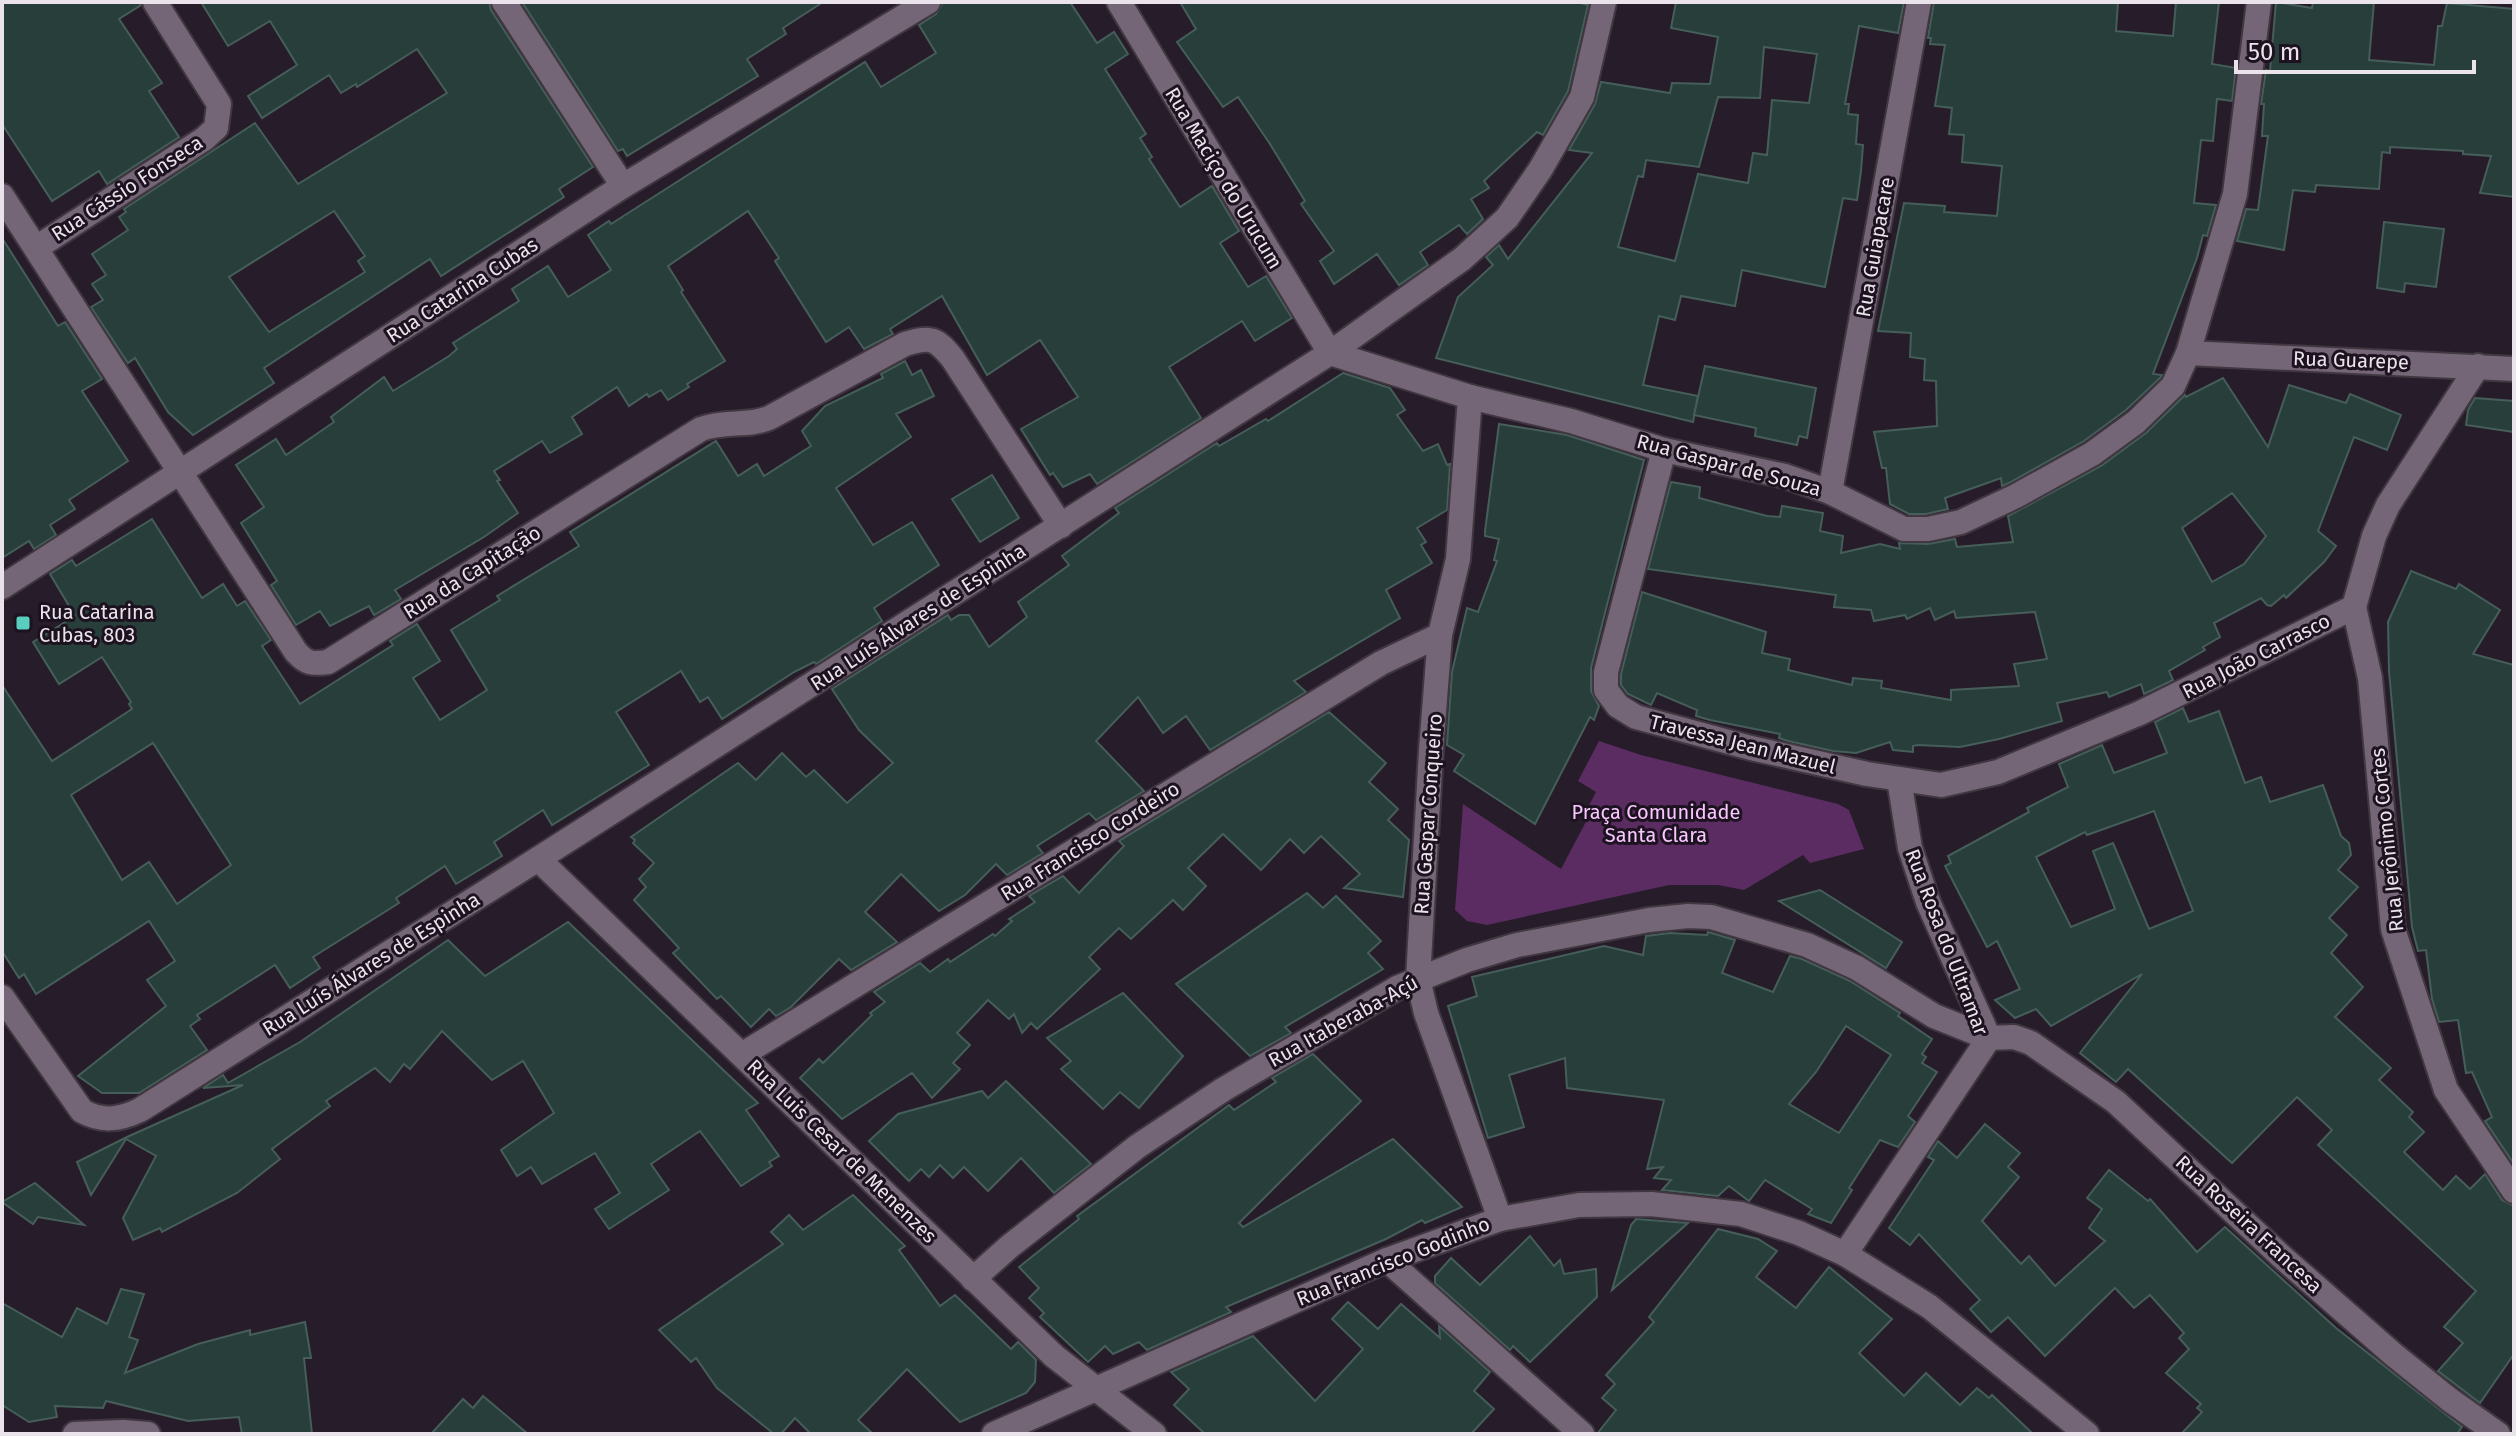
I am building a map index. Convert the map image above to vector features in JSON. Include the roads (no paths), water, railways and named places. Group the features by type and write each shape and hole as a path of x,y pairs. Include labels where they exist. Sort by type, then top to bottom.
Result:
{"street":[{"name":"Rua Cássio Fonseca","path":"36,248 204,139 216,128 219,104 155,2"},
{"path":"504,2 623,186"},
{"name":"Rua Catarina Cubas","path":"2,587 623,186 928,2"},
{"name":"Rua Maciço do Urucum","path":"1119,2 1330,353"},
{"name":"Rua Luís Álvares de Espinha","path":"2,997 82,1111 95,1118 110,1119 123,1118 140,1110 1330,353 1462,259 1507,218 1540,170 1582,97 1604,2"},
{"name":"Rua Guiapacare","path":"1830,492 1919,2"},
{"name":"Rua Gaspar de Souza","path":"1330,353 1470,397 1571,421 1664,450 1785,476 1830,492 1904,529 1928,529 1961,522 2080,461 2136,422 2173,386 2188,353 2235,194 2259,2"},
{"name":"Rua da Capitação","path":"2,196 305,662 328,662 701,429 719,422 758,422 905,344 924,338 942,345 953,359 1061,526"},
{"name":"Rua Guarepe","path":"2188,353 2514,369"},
{"name":"Rua João Carrasco","path":"1899,779 1941,785 1998,772 2140,713 2354,607 2374,536 2388,505 2478,366"},
{"name":"Rua Gaspar Conqueiro","path":"1470,397 1458,559 1440,635 1418,979 1426,1013 1500,1219"},
{"name":"Travessa Jean Mazuel","path":"1664,450 1606,672 1606,690 1618,706 1636,717 1751,748 1899,779"},
{"name":"Rua Jerônimo Cortes","path":"2354,607 2370,678 2393,929 2446,1090 2514,1191"},
{"name":"Rua Francisco Cordeiro","path":"743,1054 1381,663 1440,635"},
{"name":"Rua Rosa do Ultramar","path":"1845,1254 1989,1038 1928,902 1910,848 1899,779"},
{"name":"Rua Luis Cesar de Menenzes","path":"538,859 1054,1356 1154,1434"},
{"name":"Rua Itaberaba-Açú","path":"973,1279 1010,1246 1138,1146 1318,1032 1418,979 1517,945 1649,920 1711,917 1761,929 1807,945 1857,968 1934,1016 1989,1038"},
{"name":"Rua Roseira Francesa","path":"1989,1038 2014,1037 2031,1043 2116,1102 2282,1257 2450,1400 2498,1434"},
{"name":"Rua Francisco Godinho","path":"994,1434 1387,1260 1500,1219 1579,1205 1651,1204 1741,1214 1799,1233 1845,1254 1930,1307 2087,1434"},
{"path":"1387,1260 1582,1434"},
{"path":"75,1434 148,1434"}],"place":[{"name":"Rua Catarina Cubas, 803","path":"23,623"}],"park label":[{"name":"Praça Comunidade Santa Clara","path":"1656,824"}]}
